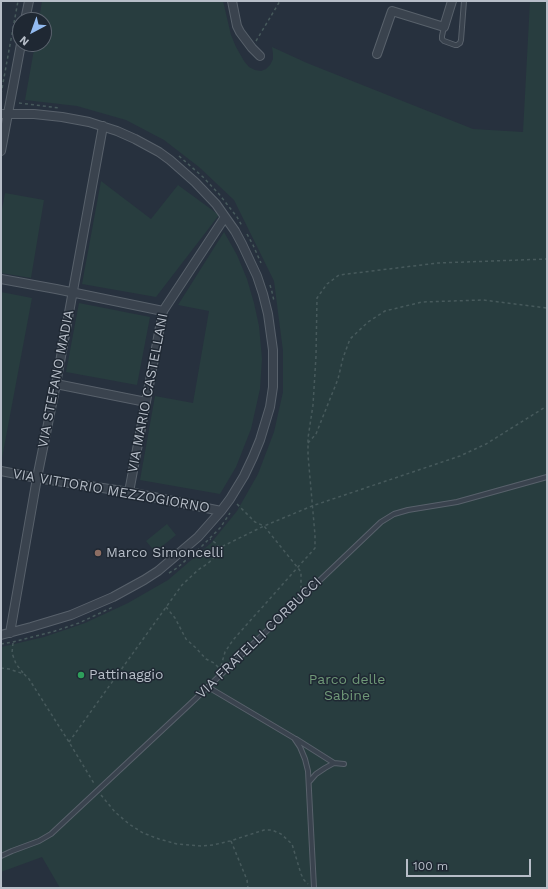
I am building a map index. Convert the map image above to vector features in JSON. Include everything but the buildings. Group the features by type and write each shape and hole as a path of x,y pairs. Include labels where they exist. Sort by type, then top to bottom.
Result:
{"street":[{"path":"27,12 29,1"},
{"path":"232,1 240,32 260,56"},
{"path":"377,54 392,12 444,27 452,1"},
{"path":"1,151 4,114 10,102 19,52"},
{"path":"1,634 10,633 71,615 113,597 138,584 158,571 202,532 221,511 244,476 260,440 270,407 273,387 273,350 268,314 257,276 242,244 225,217 216,204 195,182 159,152 135,139 103,126 62,117 34,114 4,114"},
{"name":"VIA STEFANO MADIA","path":"10,633 37,478 56,384 103,126"},
{"name":"VIA MARIO CASTELLANI","path":"129,492 163,310 225,217"},
{"path":"1,279 163,310"},
{"path":"56,384 146,402"},
{"name":"VIA VITTORIO MEZZOGIORNO","path":"1,471 129,492 221,511"}],"lane":[{"path":"444,27 442,39 458,45 461,40 464,1"},
{"name":"VIA FRATELLI CORBUCCI","path":"1,856 38,842 51,834 381,522 394,514 408,510 457,502 547,477"},
{"path":"208,687 334,763 344,764"},
{"path":"294,738 300,747 308,771 314,887"},
{"path":"308,782 316,774 334,763"}],"path":[{"path":"1,94 18,1"},
{"path":"252,48 280,1"},
{"path":"10,102 64,108"},
{"path":"178,156 203,177 219,194 237,217 243,228"},
{"path":"247,234 261,264"},
{"path":"166,607 175,618 186,639 220,670 225,652 233,640 315,548 308,444 313,405 318,298 327,284 339,275 438,263 547,259"},
{"path":"270,285 275,306"},
{"path":"308,444 316,434 338,379 343,358 350,339 368,322 386,311 422,302 482,300 547,308"},
{"path":"217,549 264,526 312,506 460,456 486,444 547,406"},
{"path":"237,504 255,522 264,526 301,572 301,587 305,595"},
{"path":"165,576 177,568 210,538 220,528 233,510"},
{"path":"69,742 182,585 198,570 213,559 218,545 202,532"},
{"path":"1,644 55,631 73,625 117,605"},
{"path":"13,642 12,653 16,664 29,679 104,799 115,812 129,824 143,833 159,839 176,844 202,846 230,841 264,830 272,830 281,834 292,844 304,880 309,885 314,887"},
{"path":"1,668 24,674"},
{"path":"230,841 247,880 248,888"}],"green space":[{"name":"Parco delle Sabine","path":"42,1 223,1 231,35 236,47 244,61 249,67 255,70 261,71 270,65 273,59 272,47 307,63 473,129 523,132 530,1 547,1 547,888 60,888 42,857 1,872 1,647 44,637 85,623 128,603 168,580 211,543 237,511 258,474 274,432 283,392 283,351 274,281 234,200 199,167 164,140 126,120 77,106 25,100 34,52 52,52 52,12 40,12"},
{"path":"101,181 151,219 178,185 219,215 156,297 82,284"},
{"path":"5,193 44,200 31,278 1,273 1,214"},
{"path":"224,232 237,255 247,279 259,326 262,359 260,389 251,429 236,467 220,494 140,480 155,396 193,403 209,311 178,305"},
{"path":"1,292 32,298 2,458 1,458"},
{"path":"79,303 150,317 137,385 66,372"},
{"path":"167,524 176,535 155,552 146,541"}],"place":[{"name":"Marco Simoncelli","path":"98,553"},
{"name":"Pattinaggio","path":"81,675"}]}
